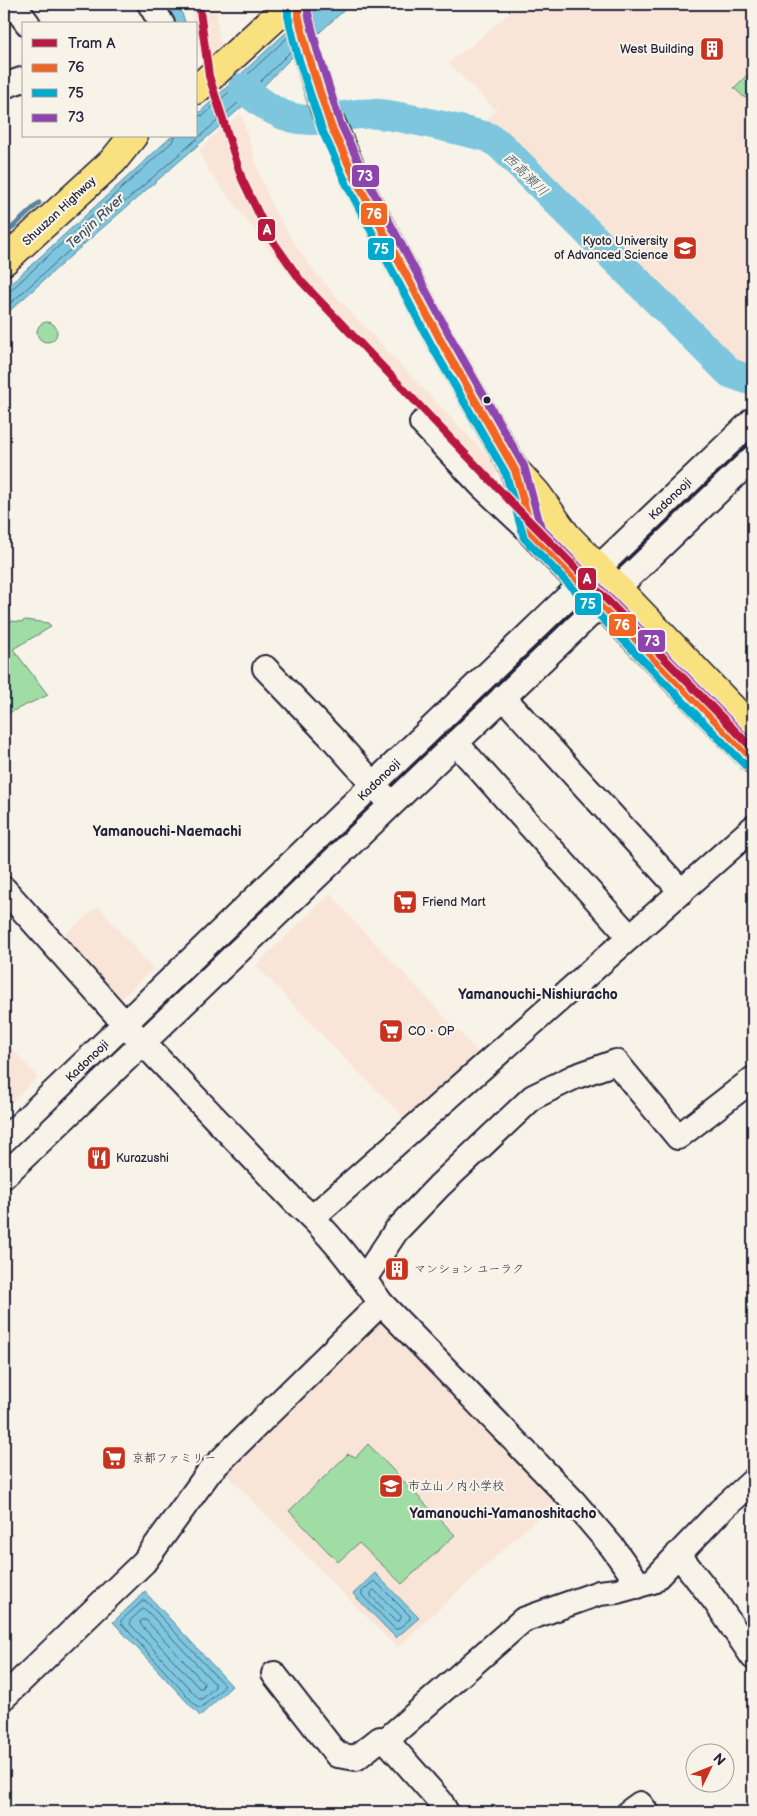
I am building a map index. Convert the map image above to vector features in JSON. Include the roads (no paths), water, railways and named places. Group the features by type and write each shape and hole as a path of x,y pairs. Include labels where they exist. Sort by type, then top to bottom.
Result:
{"main road":[{"path":"198,82 268,4"},
{"path":"198,82 295,7 328,118 355,178 414,291 515,470 537,494 566,535 590,576"},
{"name":"Shuuzan Highway","path":"4,261 113,160 131,138"},
{"name":"Shuuzan Highway","path":"113,160 145,138"},
{"path":"515,470 532,533 590,576 753,759"},
{"path":"609,596 753,730"}],"street":[{"path":"13,4 26,22"},
{"path":"138,4 156,20"},
{"path":"4,86 22,80"},
{"name":"Kadonooji","path":"4,1140 753,420"},
{"path":"422,422 482,486 532,533"},
{"name":"Kadonooji","path":"4,1176 753,458"},
{"path":"265,668 392,804"},
{"path":"504,697 682,892"},
{"path":"456,743 630,937"},
{"path":"312,1217 753,828"},
{"path":"4,889 143,1044 295,1202 312,1217 381,1303 573,1501 613,1548 633,1576 637,1586"},
{"path":"191,960 209,980"},
{"path":"364,1280 396,1231 438,1186 534,1097 574,1077 616,1062 678,1137 753,1078"},
{"path":"4,1697 144,1562 210,1471 381,1303"},
{"path":"386,1740 523,1620 599,1593 653,1581 720,1510 753,1481"},
{"path":"678,1554 715,1601 753,1657"},
{"path":"274,1674 337,1755 356,1758 380,1739 386,1740 440,1800 446,1812"},
{"path":"629,1812 640,1804 646,1812"}],"water":[{"path":"165,4 178,4 185,22 175,22"},
{"name":"Tenjin River","path":"317,4 351,4 291,58 251,99 4,316 4,290 170,138 198,138 198,112"},
{"path":"375,1573 419,1618 396,1638 353,1594"},
{"path":"145,1592 232,1686 200,1716 113,1622"}],"waterway":[{"name":"西高瀬川","path":"243,88 274,110 300,119 319,120 370,113 420,121 488,137 499,144 730,373 753,381"},
{"path":"4,235 39,203"}],"tram line":[{"name":"A","path":"199,4 209,76 242,179 270,237 301,281 511,502 753,749"}],"place":[{"name":"West Building","path":"712,49"},
{"name":"Kyoto University of Advanced Science","path":"685,248"},
{"name":"Friend Mart","path":"405,902"},
{"name":"CO・OP","path":"391,1031"},
{"name":"Kurazushi","path":"99,1158"},
{"name":"マンション ユーラク","path":"397,1269"},
{"name":"京都ファミリー","path":"114,1458"},
{"name":"市立山ノ内小学校","path":"391,1486"}],"district":[{"name":"Yamanouchi-Naemachi","path":"167,831"},
{"name":"Yamanouchi-Nishiuracho","path":"538,994"},
{"name":"Yamanouchi-Yamanoshitacho","path":"503,1513"}]}
